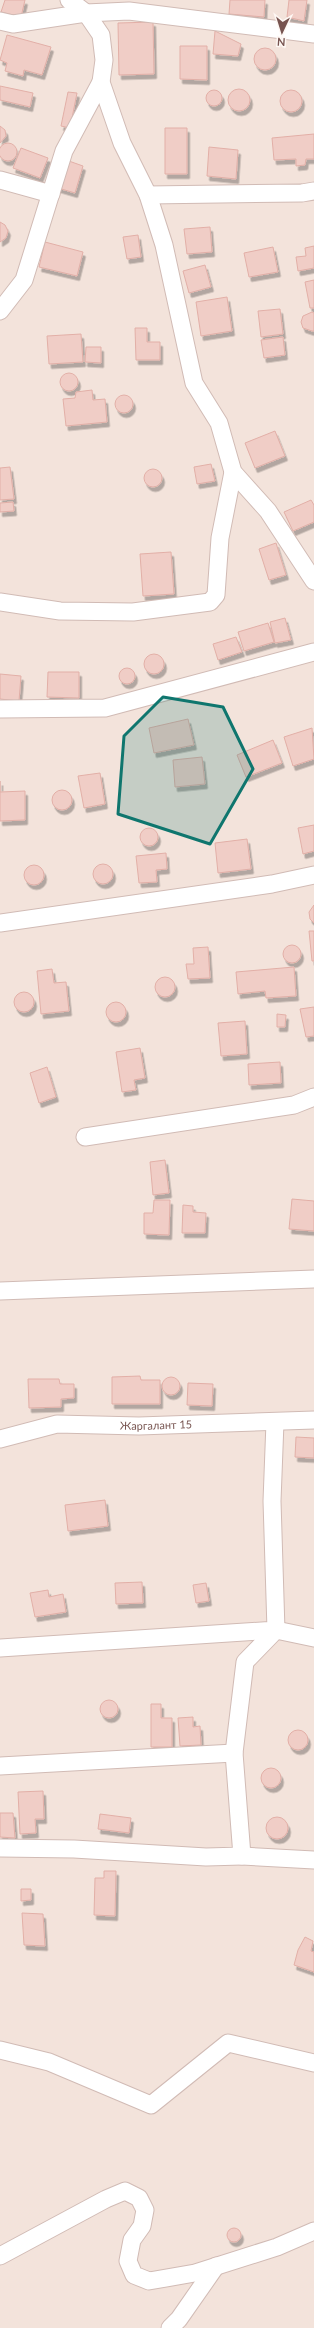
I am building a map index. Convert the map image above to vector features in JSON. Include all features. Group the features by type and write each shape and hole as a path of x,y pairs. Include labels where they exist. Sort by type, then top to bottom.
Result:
{"street":[{"path":"69,0 86,13 101,35 104,60 102,82 122,143 148,195 164,245 194,383 219,423 233,472 268,511 314,581"},
{"path":"0,21 13,24 86,13 129,11 314,34"},
{"path":"0,311 24,280 64,151 102,82"},
{"path":"0,180 51,194"},
{"path":"148,195 302,193 314,191"},
{"path":"0,602 60,611 133,612 210,602 216,595 220,538 233,472"},
{"path":"0,709 105,708 314,652"},
{"path":"0,923 272,884 314,875"},
{"path":"85,1137 294,1105 314,1097"},
{"path":"0,1291 314,1279"},
{"name":"Жаргалант 15","path":"0,1439 57,1424 138,1426 242,1421 275,1422 314,1420"},
{"path":"242,1856 234,1753 245,1662 276,1630 272,1501 275,1422"},
{"path":"0,1648 276,1630 314,1638"},
{"path":"0,1766 234,1753"},
{"path":"0,1848 74,1849 206,1858 242,1856 314,1860"},
{"path":"0,2050 49,2062 151,2104 228,2043 314,2063"},
{"path":"0,2256 106,2199 125,2191 139,2198 145,2210 142,2226 132,2240 128,2261 134,2275 148,2281 195,2273 277,2247 314,2231"},
{"path":"170,2328 179,2319 216,2266"}],"highlighted area":[{"path":"163,697 223,707 253,769 210,844 118,814 124,736"}],"shaded area":[{"path":"0,0 314,0 314,2328 0,2328"}],"building":[{"path":"5,0 25,0 21,17 1,12"},
{"path":"230,0 265,0 264,17 229,14"},
{"path":"289,0 307,0 304,21 287,17"},
{"path":"153,22 154,74 119,75 118,23"},
{"path":"215,31 241,44 238,56 213,54"},
{"path":"7,35 51,47 42,75 24,70 23,76 5,71 7,63 0,60"},
{"path":"180,46 207,46 207,80 180,79"},
{"path":"265,48 273,51 276,59 273,67 265,70 257,67 254,59 257,51"},
{"path":"0,86 33,93 30,107 0,100"},
{"path":"239,89 247,92 250,100 247,108 239,111 231,108 228,100 231,92"},
{"path":"214,90 220,92 222,98 220,104 214,106 208,104 206,98 208,92"},
{"path":"291,90 299,93 302,101 299,109 291,112 283,109 280,101 283,93"},
{"path":"68,92 77,93 70,128 61,126"},
{"path":"0,126 5,130 6,136 0,143"},
{"path":"165,128 187,128 187,174 165,174"},
{"path":"314,134 314,159 306,159 305,165 296,166 296,159 274,160 272,138"},
{"path":"8,143 12,144 16,148 16,156 12,160 8,161 4,160 0,156 -1,152 0,148 4,144"},
{"path":"209,147 238,150 236,179 207,176"},
{"path":"21,148 48,158 40,178 13,168"},
{"path":"66,160 83,166 75,193 58,188"},
{"path":"0,222 5,225 8,231 6,238 0,242"},
{"path":"210,227 212,252 187,254 184,229"},
{"path":"138,235 141,257 127,259 123,237"},
{"path":"45,242 83,252 77,276 39,267"},
{"path":"314,246 314,268 298,271 296,257 306,256 305,248"},
{"path":"273,247 278,272 249,277 244,253"},
{"path":"205,265 211,287 189,293 183,271"},
{"path":"314,280 314,308 310,308 305,282"},
{"path":"227,297 232,331 201,336 196,302"},
{"path":"280,309 283,334 261,337 258,311"},
{"path":"312,312 314,313 314,331 303,328 301,322 303,316"},
{"path":"135,328 147,328 147,342 160,342 160,360 136,360"},
{"path":"81,334 83,362 49,364 47,336"},
{"path":"283,337 285,355 264,358 261,340"},
{"path":"86,347 101,347 101,363 85,362"},
{"path":"69,373 75,376 78,382 75,388 69,391 63,388 60,382 63,376"},
{"path":"92,390 93,400 105,399 107,422 66,426 63,399 75,398 76,392"},
{"path":"120,395 128,395 133,400 131,411 128,413 120,413 115,408 115,400"},
{"path":"275,431 285,456 255,468 245,443"},
{"path":"211,464 215,481 197,484 194,467"},
{"path":"10,467 14,499 0,500 0,468"},
{"path":"149,469 157,469 162,474 160,485 157,487 149,487 144,482 144,474"},
{"path":"311,500 314,505 314,522 293,531 284,512"},
{"path":"13,502 14,511 0,512 0,503"},
{"path":"276,543 286,575 269,580 259,549"},
{"path":"171,552 174,594 143,596 140,554"},
{"path":"285,618 291,640 275,643 270,622"},
{"path":"268,623 274,642 244,651 238,632"},
{"path":"236,637 242,652 218,660 213,644"},
{"path":"154,654 161,657 164,664 161,671 154,674 147,671 144,664 147,657"},
{"path":"124,668 130,668 135,673 133,682 130,684 124,684 119,679 119,673"},
{"path":"48,672 79,672 79,698 47,697"},
{"path":"0,674 21,676 19,701 0,699"},
{"path":"188,719 194,745 154,753 149,728"},
{"path":"312,728 314,759 293,766 284,737"},
{"path":"273,740 282,763 246,777 237,755"},
{"path":"202,757 205,784 175,787 173,760"},
{"path":"100,773 105,804 84,808 78,776"},
{"path":"58,790 66,790 72,796 72,804 66,810 58,810 52,804 52,796"},
{"path":"25,791 25,820 0,821 0,792"},
{"path":"314,825 314,851 303,854 298,828"},
{"path":"149,828 155,831 158,837 155,843 149,846 143,843 140,837 143,831"},
{"path":"247,839 251,869 218,873 215,843"},
{"path":"166,853 167,869 156,870 157,882 139,883 136,856"},
{"path":"99,864 107,864 113,870 113,878 107,884 99,884 93,878 93,870"},
{"path":"34,865 41,868 44,875 41,882 34,885 27,882 24,875 27,868"},
{"path":"314,905 314,923 310,919 309,912"},
{"path":"309,931 314,931 314,961 312,961"},
{"path":"292,945 298,948 301,954 298,960 292,963 286,960 283,954 286,948"},
{"path":"208,947 210,978 188,979 186,964 194,964 193,948"},
{"path":"294,967 296,996 266,998 265,991 238,994 236,972"},
{"path":"52,969 54,983 66,982 69,1011 41,1014 37,971"},
{"path":"165,977 172,980 175,987 172,994 165,997 158,994 155,987 158,980"},
{"path":"24,992 31,995 34,1002 31,1009 24,1012 17,1009 14,1002 17,995"},
{"path":"116,1002 123,1005 126,1012 123,1019 116,1022 109,1019 106,1012 109,1005"},
{"path":"314,1007 314,1036 306,1037 300,1009"},
{"path":"277,1014 286,1015 285,1027 277,1027"},
{"path":"245,1021 247,1054 221,1056 218,1023"},
{"path":"140,1048 145,1078 134,1080 136,1090 122,1092 116,1052"},
{"path":"280,1062 281,1083 249,1085 248,1064"},
{"path":"47,1067 56,1097 39,1103 30,1073"},
{"path":"165,1160 169,1193 153,1195 150,1162"},
{"path":"292,1199 314,1201 314,1231 289,1229"},
{"path":"154,1200 170,1200 169,1235 144,1234 144,1213 153,1213"},
{"path":"183,1205 193,1206 193,1212 206,1213 205,1233 182,1233"},
{"path":"140,1376 141,1380 160,1380 160,1404 112,1404 112,1377"},
{"path":"167,1377 175,1377 180,1382 178,1393 175,1395 167,1395 162,1390 162,1382"},
{"path":"28,1379 59,1379 60,1384 74,1384 74,1398 61,1399 61,1407 29,1408"},
{"path":"188,1383 213,1384 212,1406 187,1405"},
{"path":"296,1437 314,1438 314,1458 295,1457"},
{"path":"105,1500 108,1526 68,1531 65,1505"},
{"path":"142,1582 143,1603 116,1604 115,1583"},
{"path":"206,1583 209,1601 196,1603 193,1585"},
{"path":"48,1590 49,1597 63,1594 66,1612 35,1617 30,1593"},
{"path":"109,1700 115,1703 118,1709 115,1715 109,1718 103,1715 100,1709 103,1703"},
{"path":"151,1704 161,1704 161,1718 172,1718 172,1747 151,1747"},
{"path":"193,1717 193,1727 200,1726 201,1745 180,1746 178,1718"},
{"path":"298,1730 305,1733 308,1740 305,1747 298,1750 291,1747 288,1740 291,1733"},
{"path":"271,1768 278,1771 281,1778 278,1785 271,1788 264,1785 261,1778 264,1771"},
{"path":"43,1791 44,1819 35,1819 36,1833 20,1834 18,1792"},
{"path":"0,1813 13,1813 15,1838 0,1837"},
{"path":"100,1814 131,1818 129,1833 98,1829"},
{"path":"277,1817 281,1818 287,1824 287,1832 281,1838 277,1839 273,1838 267,1832 266,1828 267,1824 273,1818"},
{"path":"104,1871 116,1871 115,1916 94,1915 95,1878 104,1878"},
{"path":"21,1889 31,1889 31,1900 21,1901"},
{"path":"22,1913 43,1914 45,1946 24,1945"},
{"path":"305,1937 313,1941 311,1951 314,1952 314,1972 294,1965 298,1950"},
{"path":"231,2228 237,2228 241,2232 241,2238 237,2242 231,2242 227,2238 227,2232"}]}
